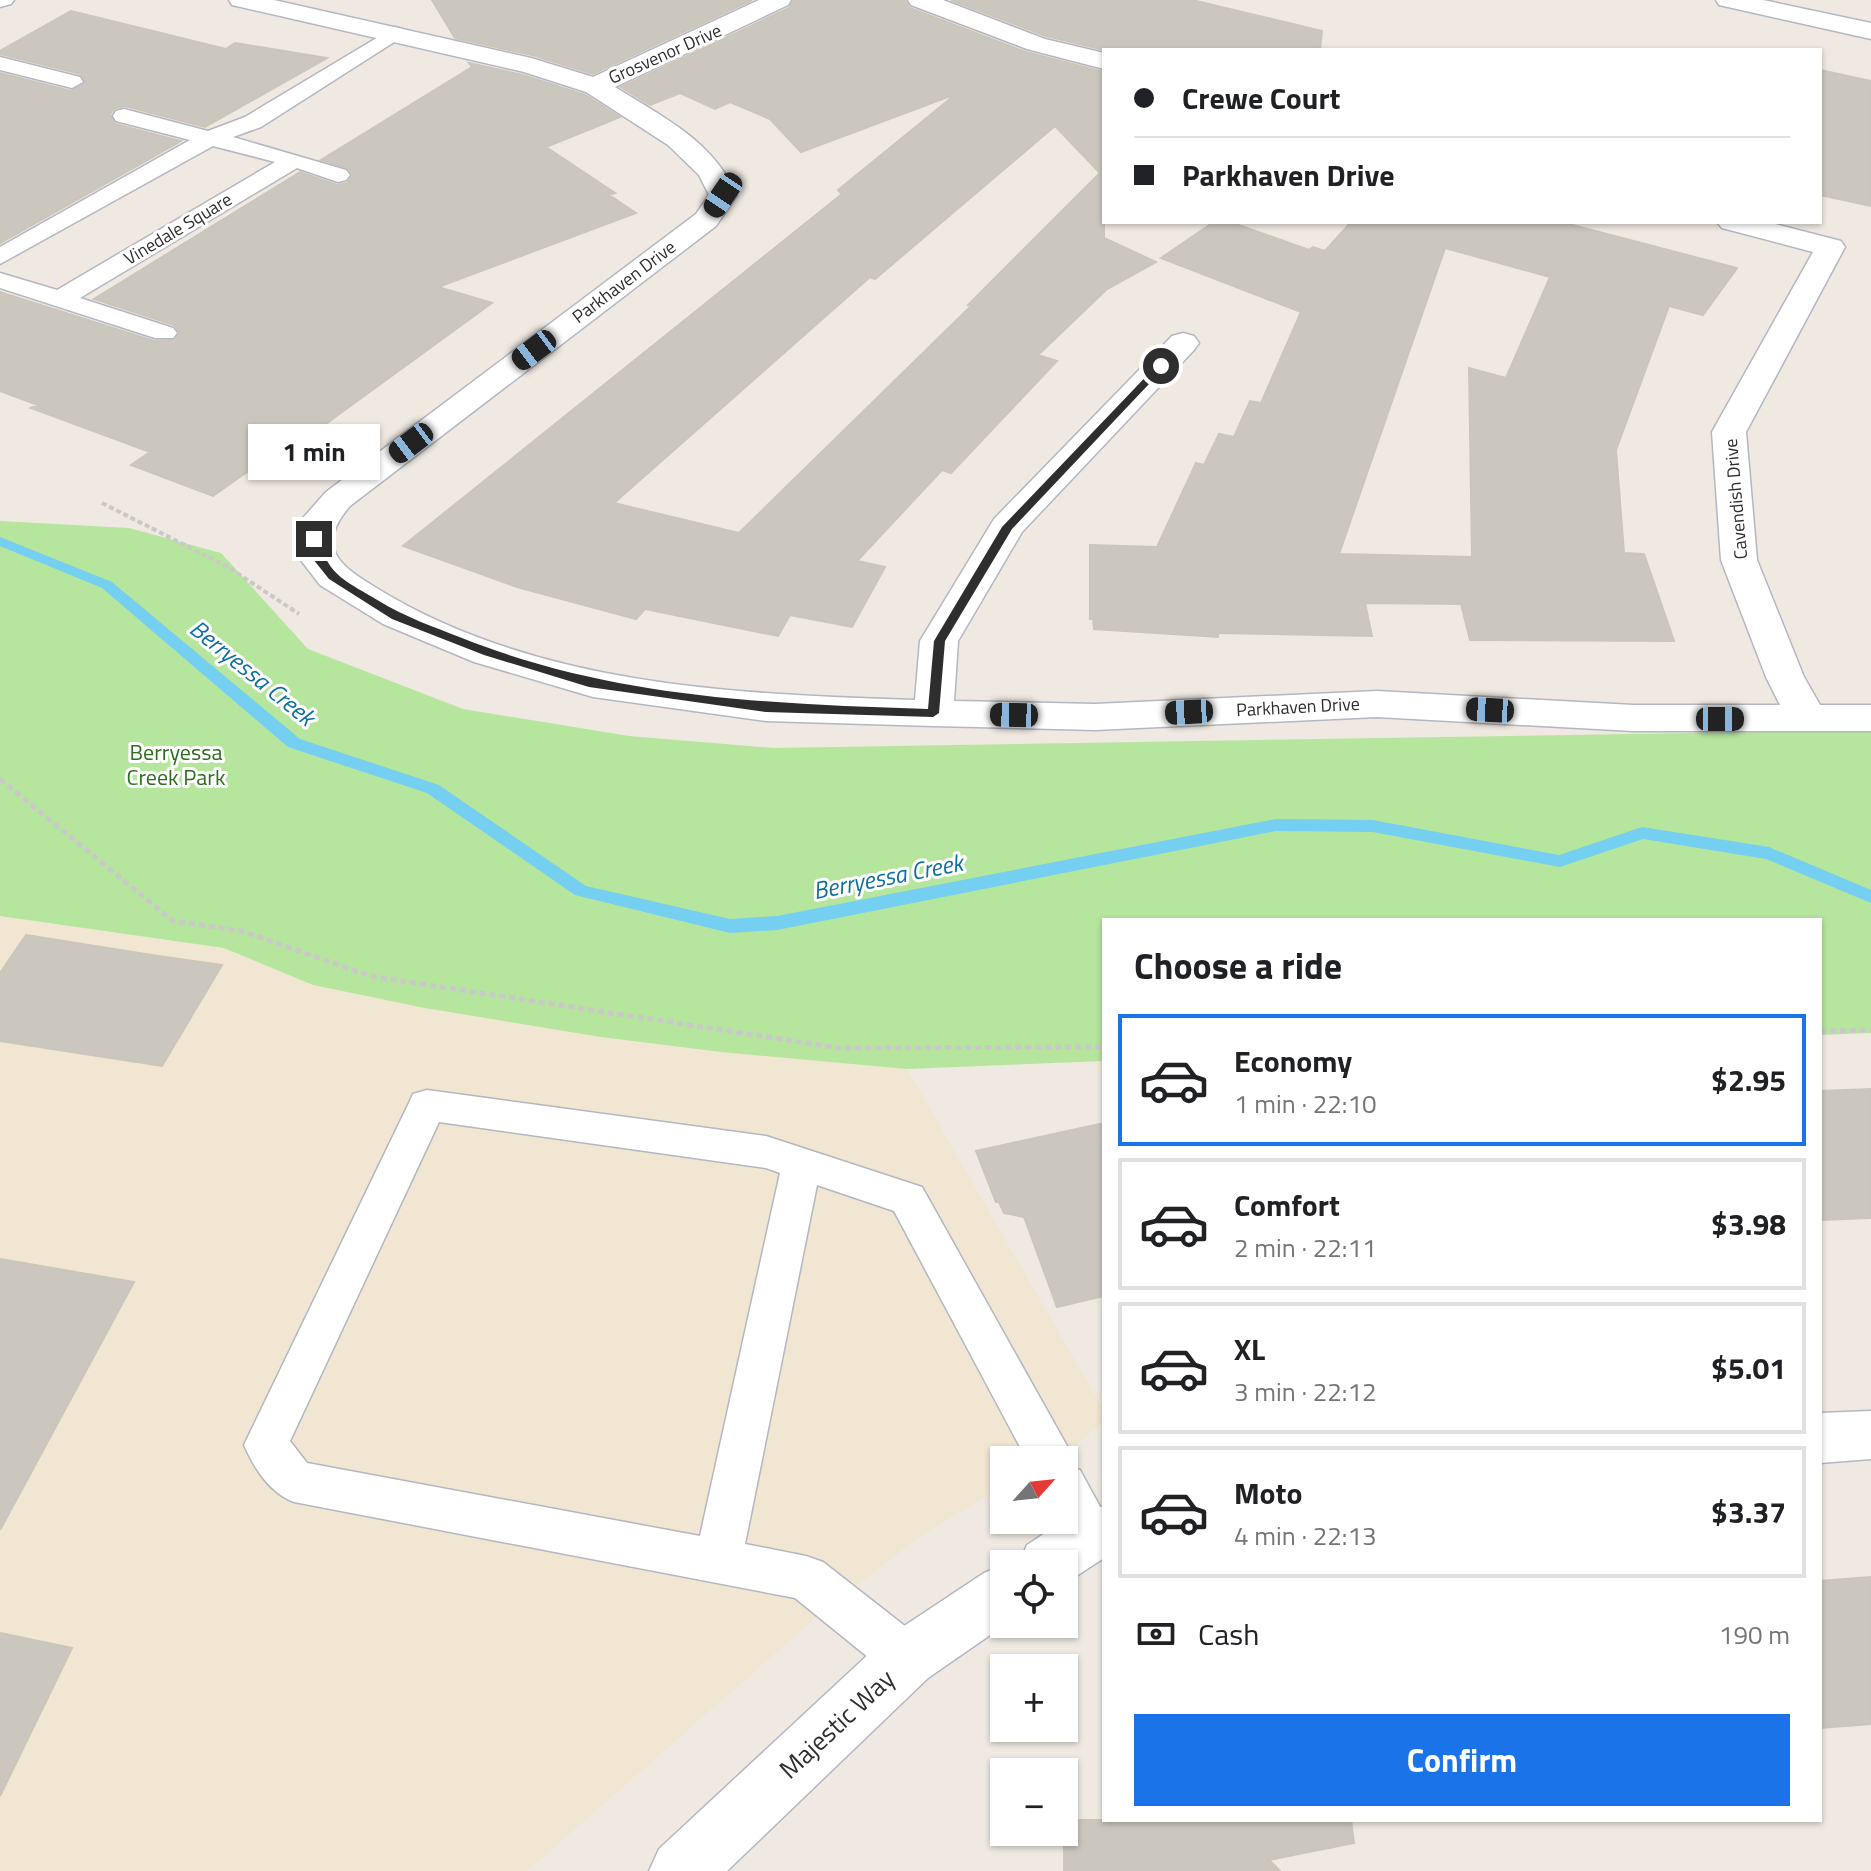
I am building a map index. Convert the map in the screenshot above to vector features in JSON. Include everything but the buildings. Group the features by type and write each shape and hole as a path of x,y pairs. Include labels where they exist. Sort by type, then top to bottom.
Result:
{"street":[{"name":"Parkhaven Drive","path":"241,0 531,66 595,86 678,139 712,171 723,195 706,220 338,499 321,518 314,539 318,559 333,577 396,616 488,653 593,684 766,708 1095,717 1377,704 1633,718 1871,718"},
{"name":"Grosvenor Drive","path":"595,86 779,0"},
{"path":"920,0 1036,44 1102,60"},
{"path":"1728,0 1871,31"},
{"name":"Cavendish Drive","path":"1740,224 1830,247 1729,432 1739,560 1785,677 1808,720"},
{"path":"933,713 939,641 1007,527 1183,343"},
{"path":"1822,1438 1871,1435"},
{"name":"Majestic Way","path":"681,1871 907,1658 990,1602"}],"lane":[{"path":"0,257 212,137 253,122 395,33"},
{"path":"0,63 72,82"},
{"path":"124,116 212,137 338,175"},
{"name":"Vinedale Square","path":"62,298 295,160"},
{"path":"0,280 164,333"},
{"path":"907,1658 806,1578 294,1481 266,1445 427,1105 766,1152 908,1199 1043,1446"},
{"path":"718,1561 802,1163"}],"path":[{"path":"0,779 173,921 242,931 370,976 839,1048 1102,1047"},
{"path":"1822,1031 1871,1030"}],"shaded area":[{"path":"0,916 224,948 313,985 721,1052 907,1069 1102,1408 1102,1423 1075,1446 990,1446 990,1494 922,1535 822,1612 527,1871 0,1871"}],"green space":[{"name":"Berryessa Creek Park","path":"0,521 129,528 221,553 308,649 463,709 629,736 774,748 1871,730 1871,1033 1822,1035 1822,918 1102,918 1102,1061 907,1069 721,1052 601,1037 425,1008 313,985 224,948 0,916"}],"waterway":[{"name":"Berryessa Creek","path":"0,541 107,585 294,743 433,789 581,891 730,926 777,923 1276,825 1373,826 1560,861 1642,833 1769,853 1871,897"}],"route":[{"path":"314,539 318,559 333,577 396,616 488,653 593,684 766,708 933,713 939,641 1007,527 1161,366"}]}
